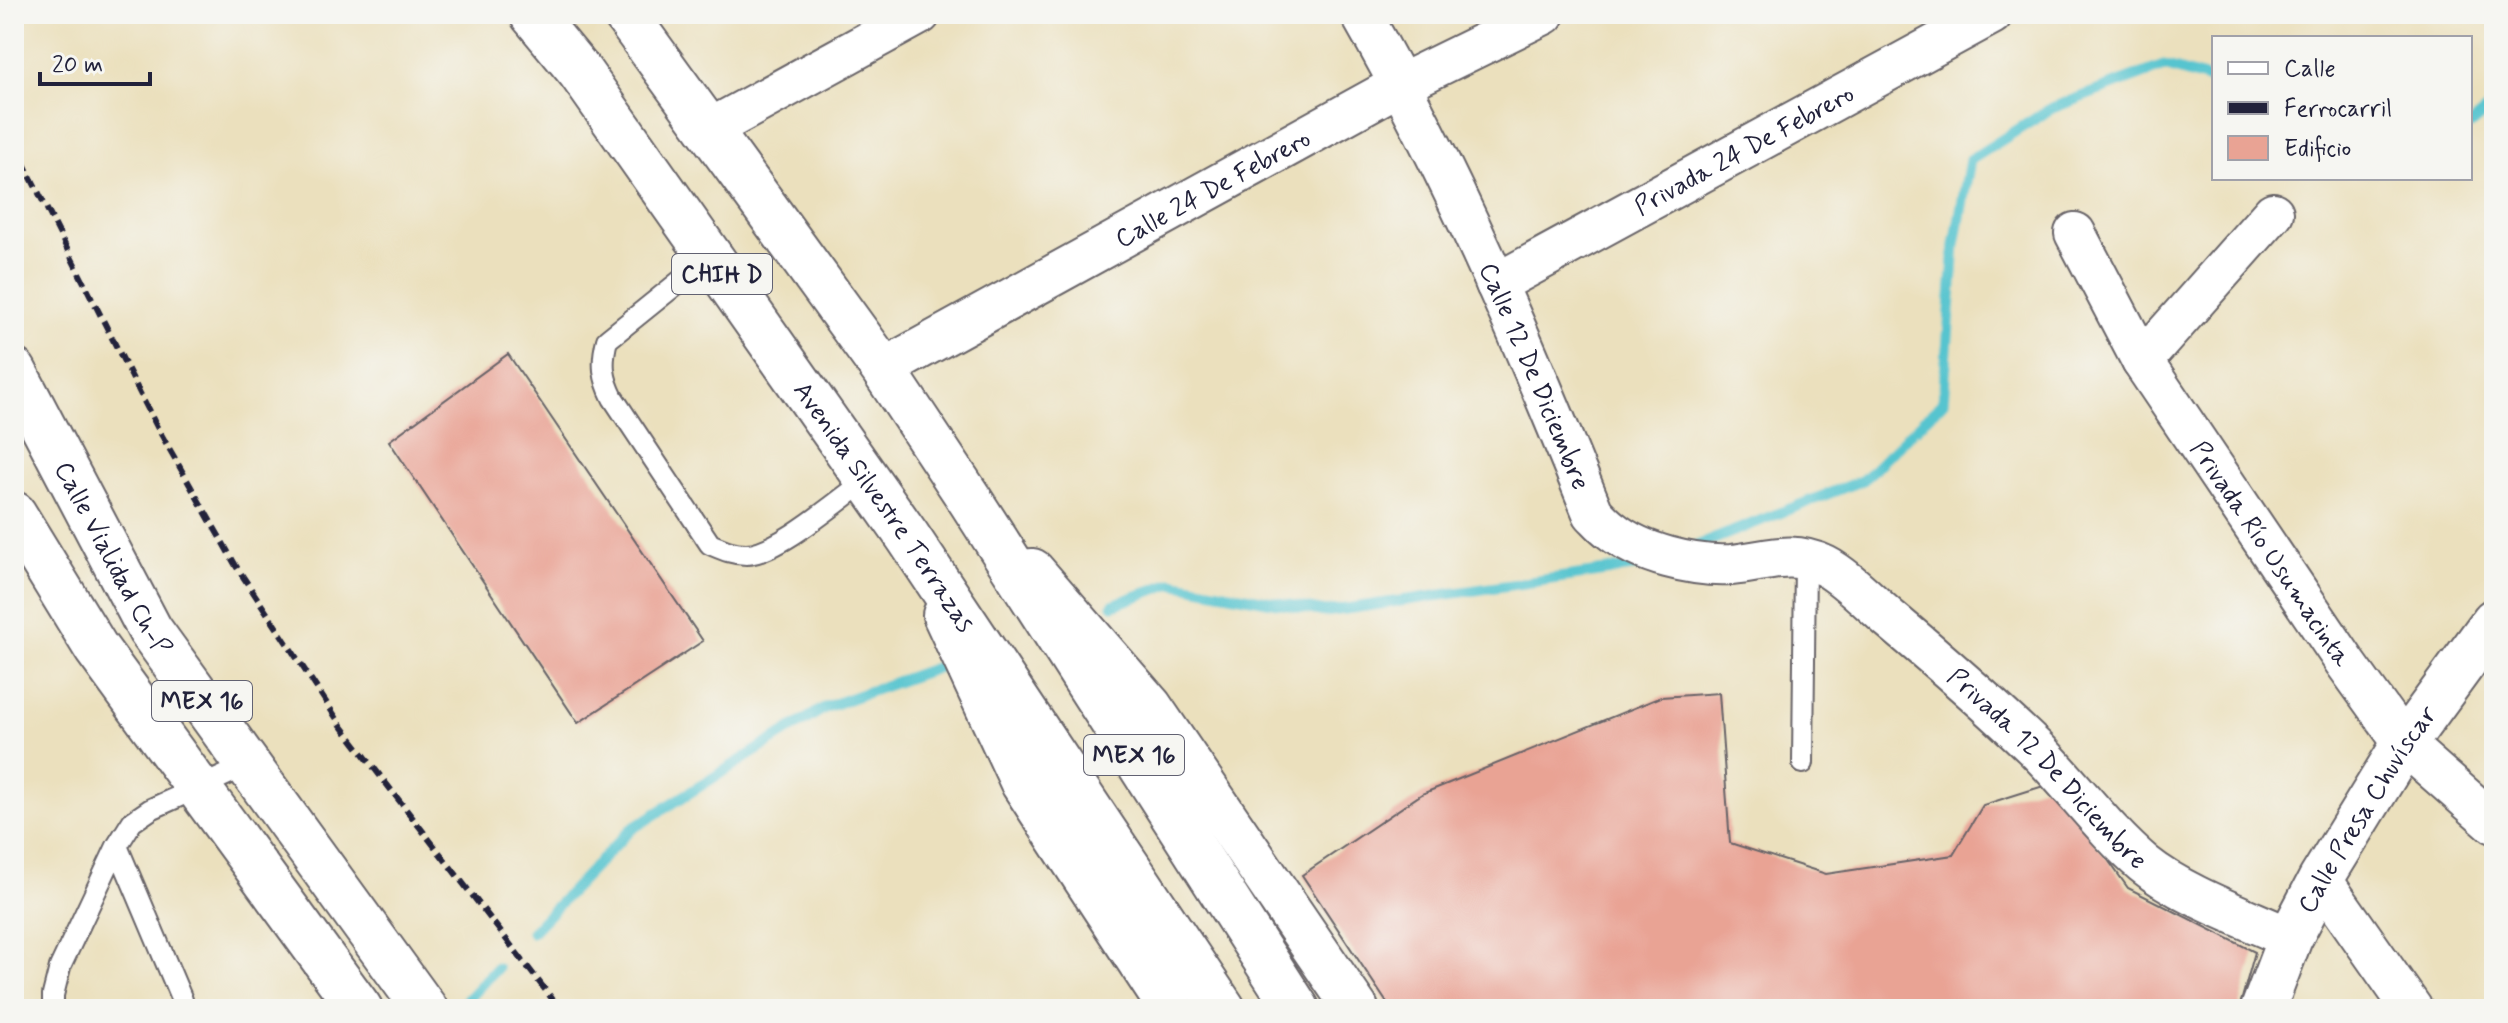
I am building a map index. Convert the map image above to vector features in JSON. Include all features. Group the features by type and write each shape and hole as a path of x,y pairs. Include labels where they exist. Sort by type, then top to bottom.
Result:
{"main road":[{"name":"Avenida Silvestre Terrazas","path":"532,14 580,72 908,537 1223,1009"},
{"name":"CHIH D","path":"625,14 883,369 970,500 1150,707 1356,1009"},
{"name":"Calle Vialidad Ch-P","path":"14,371 150,630 425,1009"},
{"name":"MEX 16","path":"970,500 1297,1009"},
{"name":"MEX 16","path":"14,514 96,648 360,1009"},
{"name":"CHIH D","path":"908,537 1023,783 1171,1009"},
{"name":"Calle Presa Chuvíscar","path":"2263,1009 2290,938 2321,879 2404,744 2494,621"}],"street":[{"path":"710,129 920,14"},
{"name":"Calle 12 De Diciembre","path":"1361,14 1401,84 1496,284 1593,513 1611,531 1633,544 1667,557 1706,565 1733,565 1770,557 1817,563"},
{"name":"Calle 24 De Febrero","path":"883,369 1401,84 1544,14"},
{"name":"Privada 24 De Febrero","path":"1496,284 1992,14"},
{"path":"2142,361 2273,213"},
{"name":"Privada Río Usumacinta","path":"2075,233 2142,361 2345,662 2404,744 2494,823"},
{"name":"Privada 12 De Diciembre","path":"1817,563 1916,640 2036,750 2146,865 2166,879 2290,938"},
{"path":"2321,879 2412,1009"}],"lane":[{"path":"710,257 607,340 602,357 604,379 613,398 710,544 727,552 749,554 781,542 867,480"},
{"path":"1803,763 1817,563"},
{"path":"53,1009 60,967 117,846 132,822 197,786 248,765"},
{"path":"117,846 182,1000 181,1009"}],"building":[{"path":"508,354 703,641 578,723 389,441"},
{"path":"1719,693 1730,843 1826,874 1953,855 1983,805 2053,783 2128,888 2255,952 2239,1009 1391,1009 1302,875 1422,794 1661,697"}],"waterway":[{"path":"1689,549 1863,480 1943,402 1955,245 1970,160 2052,108 2164,66 2212,80"},
{"path":"2472,123 2494,105"},
{"path":"1113,605 1172,583 1325,612 1647,565"},
{"path":"532,932 630,830 826,707 944,665"},
{"path":"462,1005 497,968"}],"railway":[{"path":"14,144 157,427 236,566 341,725 560,1009"}]}
